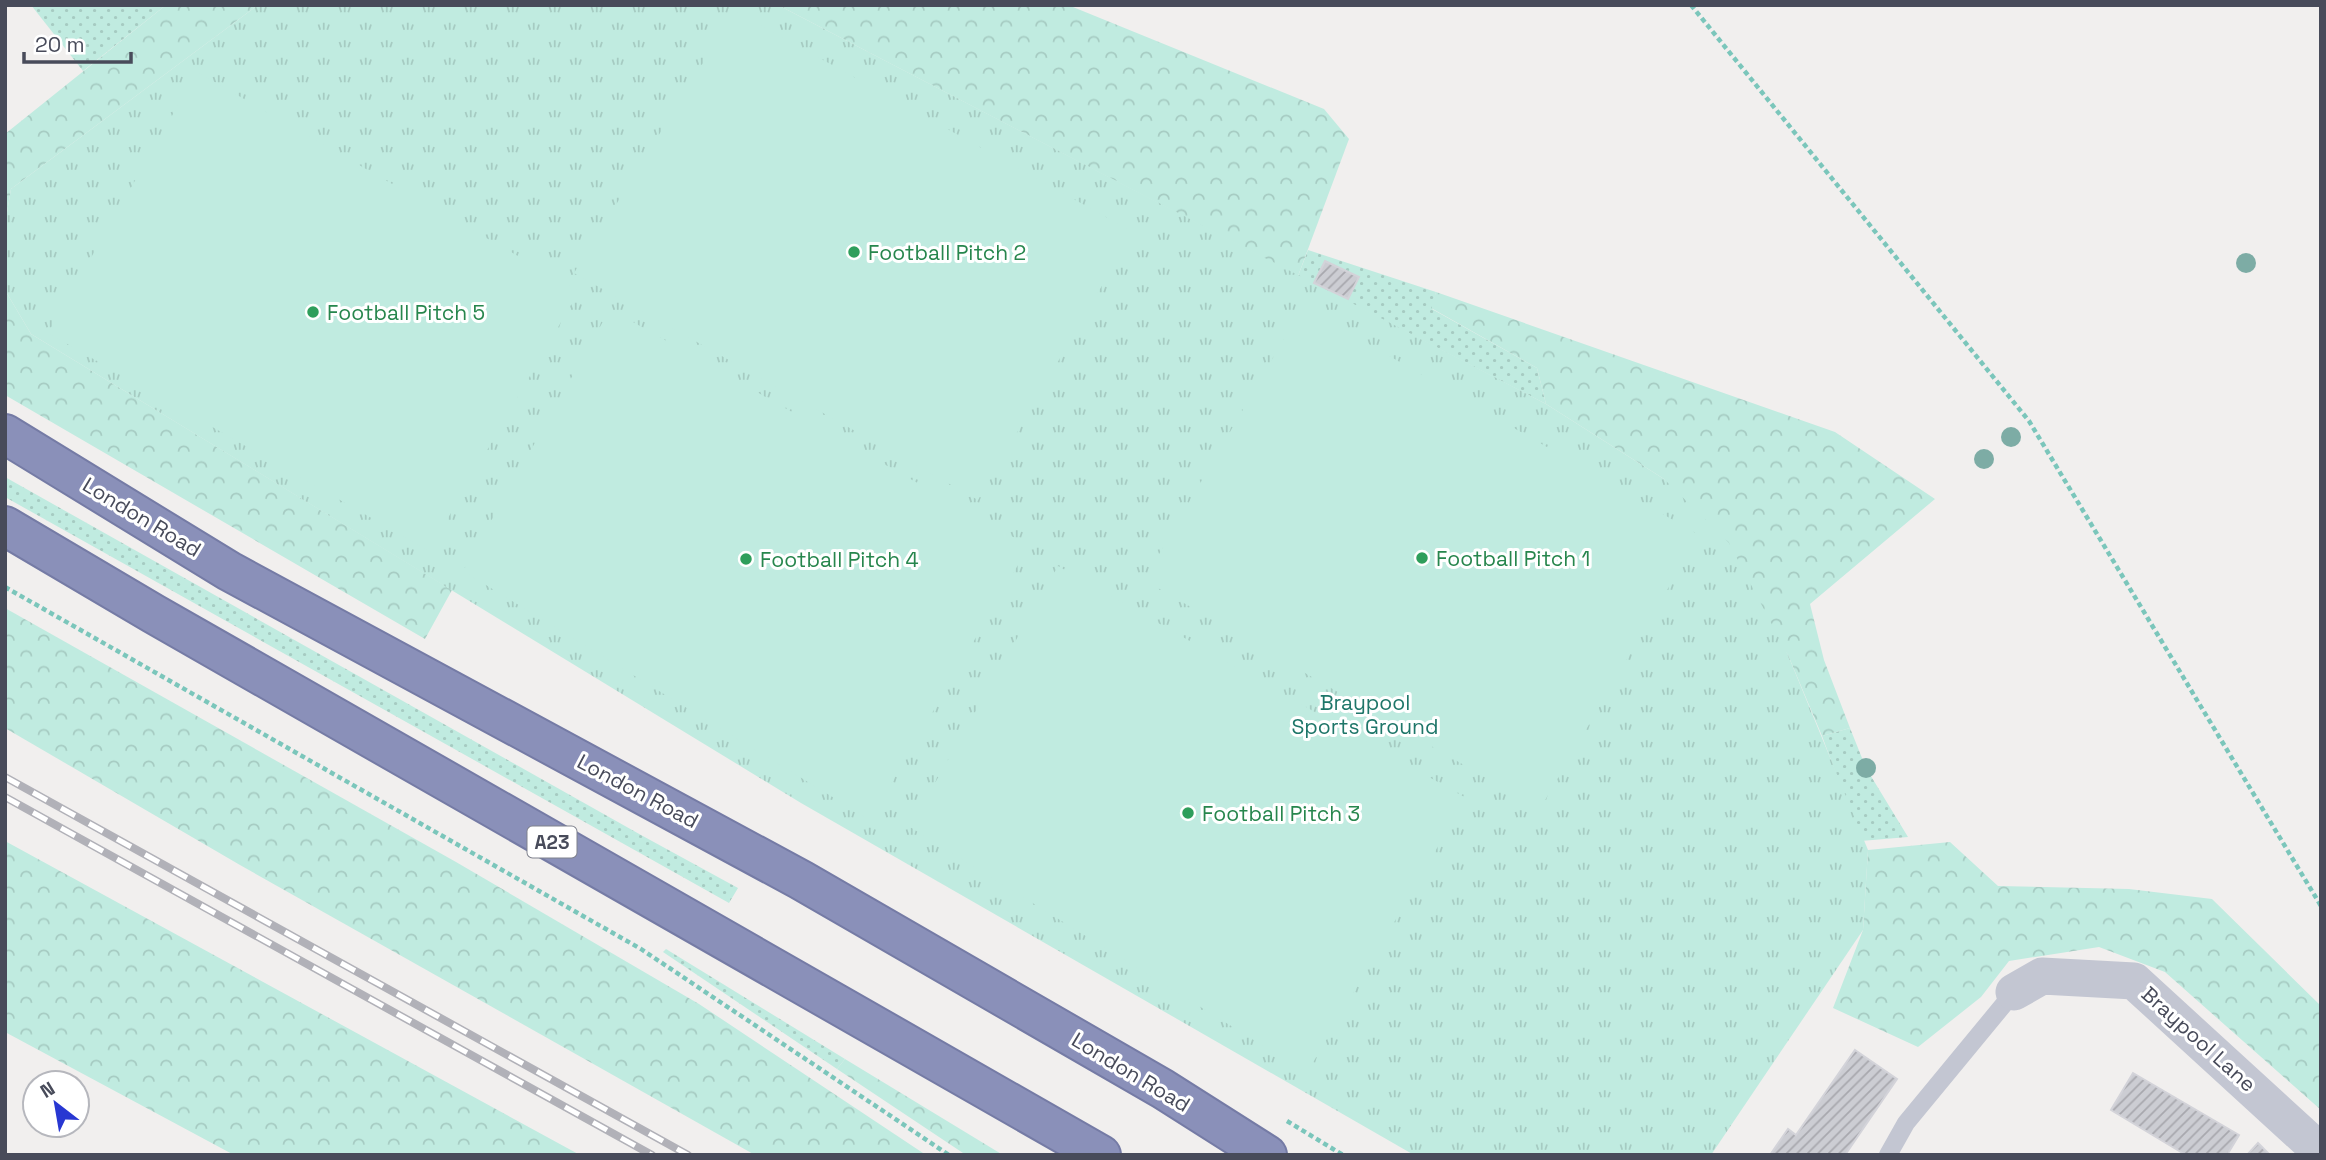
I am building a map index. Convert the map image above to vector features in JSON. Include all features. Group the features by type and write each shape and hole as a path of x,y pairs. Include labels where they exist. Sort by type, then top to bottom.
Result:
{"highway":[{"name":"London Road","path":"5,434 229,571 801,880 1163,1089 1267,1155"},
{"name":"A23","path":"5,526 201,642 1101,1155"}],"street":[{"name":"Braypool Lane","path":"2014,992 2042,976 2134,981 2321,1152"}],"lane":[{"name":"Braypool Lane","path":"1888,1155 1906,1123 2014,992"}],"path":[{"path":"1691,5 2029,421 2321,906"},
{"path":"5,587 641,949 949,1155"}],"green space":[{"path":"31,5 166,5 83,71"},
{"path":"166,5 258,5 11,189 5,224 5,134"},
{"name":"Braypool Sports Ground","path":"258,5 778,5 1546,404 1664,479 1729,543 1788,655 1868,850 1863,930 1711,1155 1414,1155 801,803 31,334 5,290 5,224 11,189"},
{"path":"778,5 1068,5 1324,109 1349,139 1298,276"},
{"name":"Football Pitch 2","path":"735,11 1133,232 978,500 574,273"},
{"name":"Football Pitch 5","path":"197,72 579,291 429,551 48,333"},
{"path":"1308,250 1436,292 1432,309 1537,368 1546,404 1298,276"},
{"path":"5,290 31,334 452,590 425,639 5,395"},
{"path":"1436,292 1835,432 1935,499 1810,604 1824,660 1850,728 1822,736 1788,655 1664,479 1546,404 1537,368 1431,308"},
{"name":"Football Pitch 1","path":"1303,306 1699,535 1540,809 1144,580"},
{"name":"Football Pitch 4","path":"610,309 1029,546 870,820 463,571"},
{"path":"5,477 738,888 729,903 5,497"},
{"name":"Football Pitch 3","path":"1058,566 1466,798 1307,1073 910,827"},
{"path":"5,608 456,862 699,1004 926,1155 755,1155 240,865 5,728"},
{"path":"1850,728 1866,768 1908,837 1861,841 1822,736"},
{"path":"5,841 580,1155 234,1155 91,1078 91,1069 74,1069 5,1032"},
{"path":"1950,842 1998,886 2129,889 2212,899 2321,1006 2321,1110 2165,972 2099,947 2009,961 1981,997 1918,1047 1833,1008 1863,930 1868,850"},
{"path":"666,949 845,1059 837,1069 663,952"},
{"path":"845,1059 1003,1155 966,1155 837,1069"}],"building":[{"path":"1325,261 1359,277 1348,299 1314,283"},
{"path":"1855,1050 1897,1079 1845,1155 1770,1155 1788,1129 1796,1135"},
{"path":"2133,1073 2239,1135 2227,1155 2186,1155 2111,1110"},
{"path":"2258,1143 2270,1155 2247,1155"}],"railway":[{"path":"5,777 688,1155"},
{"path":"5,797 652,1155"}],"place":[{"name":"Football Pitch 2","path":"854,252"},
{"name":"Football Pitch 5","path":"313,312"},
{"name":"Football Pitch 1","path":"1422,558"},
{"name":"Football Pitch 4","path":"746,559"},
{"name":"Football Pitch 3","path":"1188,813"}]}
